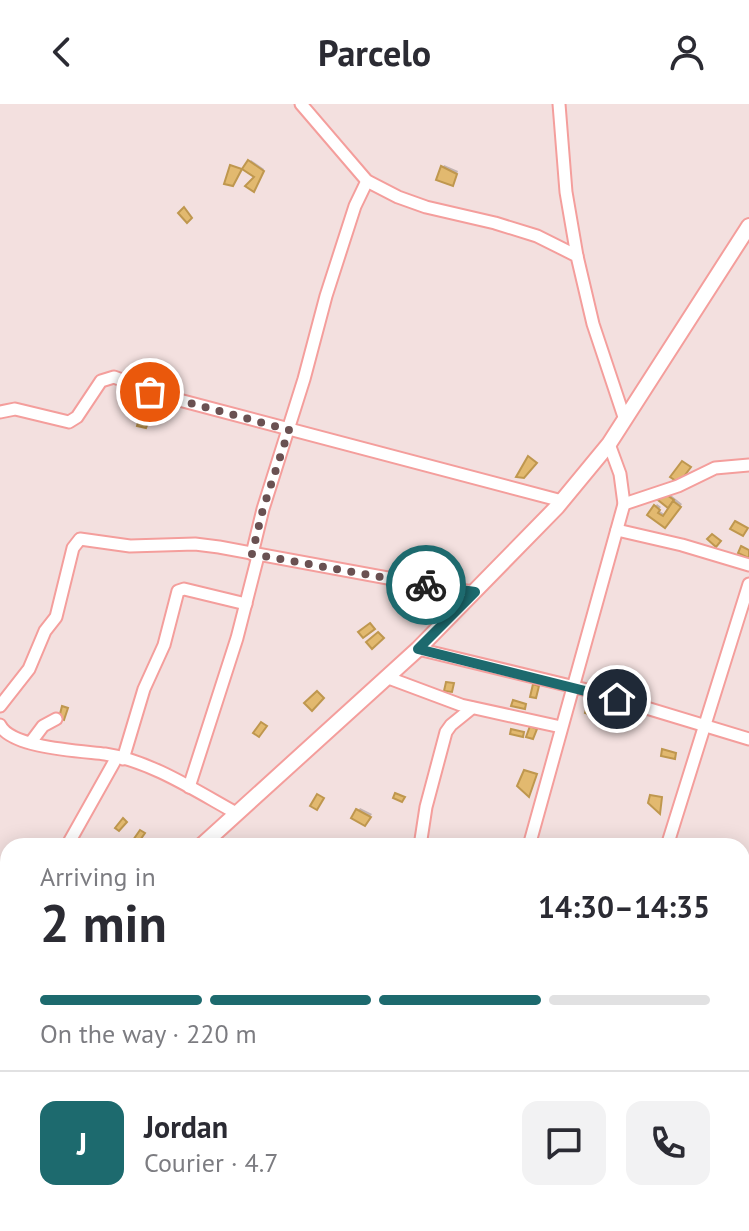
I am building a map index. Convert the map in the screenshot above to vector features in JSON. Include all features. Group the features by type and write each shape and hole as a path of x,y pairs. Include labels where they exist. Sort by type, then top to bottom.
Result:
{"main road":[{"path":"214,838 236,813 418,649 562,501 609,444 749,226"}],"street":[{"path":"301,104 367,181 426,207 537,236 577,256"},
{"path":"559,104 566,192 577,256 593,324 624,417"},
{"path":"189,787 246,604 270,485 289,430 326,296 355,206 367,181"},
{"path":"0,412 15,409 69,422 77,417 101,381 114,377 150,392 562,501"},
{"path":"531,838 624,504 620,474 609,444"},
{"path":"624,504 678,486 715,468 749,465"},
{"path":"617,530 749,565"},
{"path":"0,706 29,669 45,631 56,617 73,548 80,539 130,546 195,544 475,592"},
{"path":"673,838 703,725 749,584"},
{"path":"72,838 120,758 144,689 164,645 178,591 184,589 246,604"},
{"path":"418,649 573,686 749,739"},
{"path":"386,677 428,695 472,708 561,727"},
{"path":"421,838 426,807 446,732 472,708"},
{"path":"31,742 43,726 56,719"},
{"path":"1,730 31,742 120,758 189,787 236,813"}],"building":[{"path":"248,160 264,171 254,192 245,186 254,177 242,169"},
{"path":"230,165 242,169 233,186 224,184"},
{"path":"441,166 457,174 453,186 436,180"},
{"path":"184,207 192,218 187,223 178,213"},
{"path":"143,404 154,407 146,428 137,426"},
{"path":"528,456 537,463 524,478 516,477"},
{"path":"682,461 691,467 679,483 670,477"},
{"path":"664,493 674,500 668,508 658,500"},
{"path":"673,501 681,507 665,528 647,515 654,505 663,516"},
{"path":"735,521 748,528 743,536 730,529"},
{"path":"712,534 721,541 716,547 707,539"},
{"path":"741,546 749,550 749,558 738,553"},
{"path":"370,623 375,629 363,638 358,632"},
{"path":"378,632 384,638 372,649 366,642"},
{"path":"446,682 454,683 452,692 444,691"},
{"path":"533,684 539,686 536,698 530,697"},
{"path":"317,691 324,698 312,711 304,703"},
{"path":"513,700 526,704 525,709 511,706"},
{"path":"62,706 68,708 64,720 59,718"},
{"path":"587,707 598,710 596,717 585,713"},
{"path":"261,722 267,726 259,737 253,733"},
{"path":"530,726 537,729 533,739 526,737"},
{"path":"511,729 524,732 523,737 510,734"},
{"path":"662,749 676,753 675,759 661,756"},
{"path":"524,770 537,774 529,797 517,786"},
{"path":"395,793 405,797 402,802 393,798"},
{"path":"317,794 324,798 317,810 310,806"},
{"path":"650,795 662,797 660,814 648,803"},
{"path":"356,809 371,817 365,826 351,818"},
{"path":"123,818 127,822 119,831 115,828"},
{"path":"140,830 145,833 142,838 134,838"}],"way so far":[{"path":"150,392 289,430 273,473 252,554 426,585"}],"route":[{"path":"426,585 475,592 418,649 617,699"}]}
